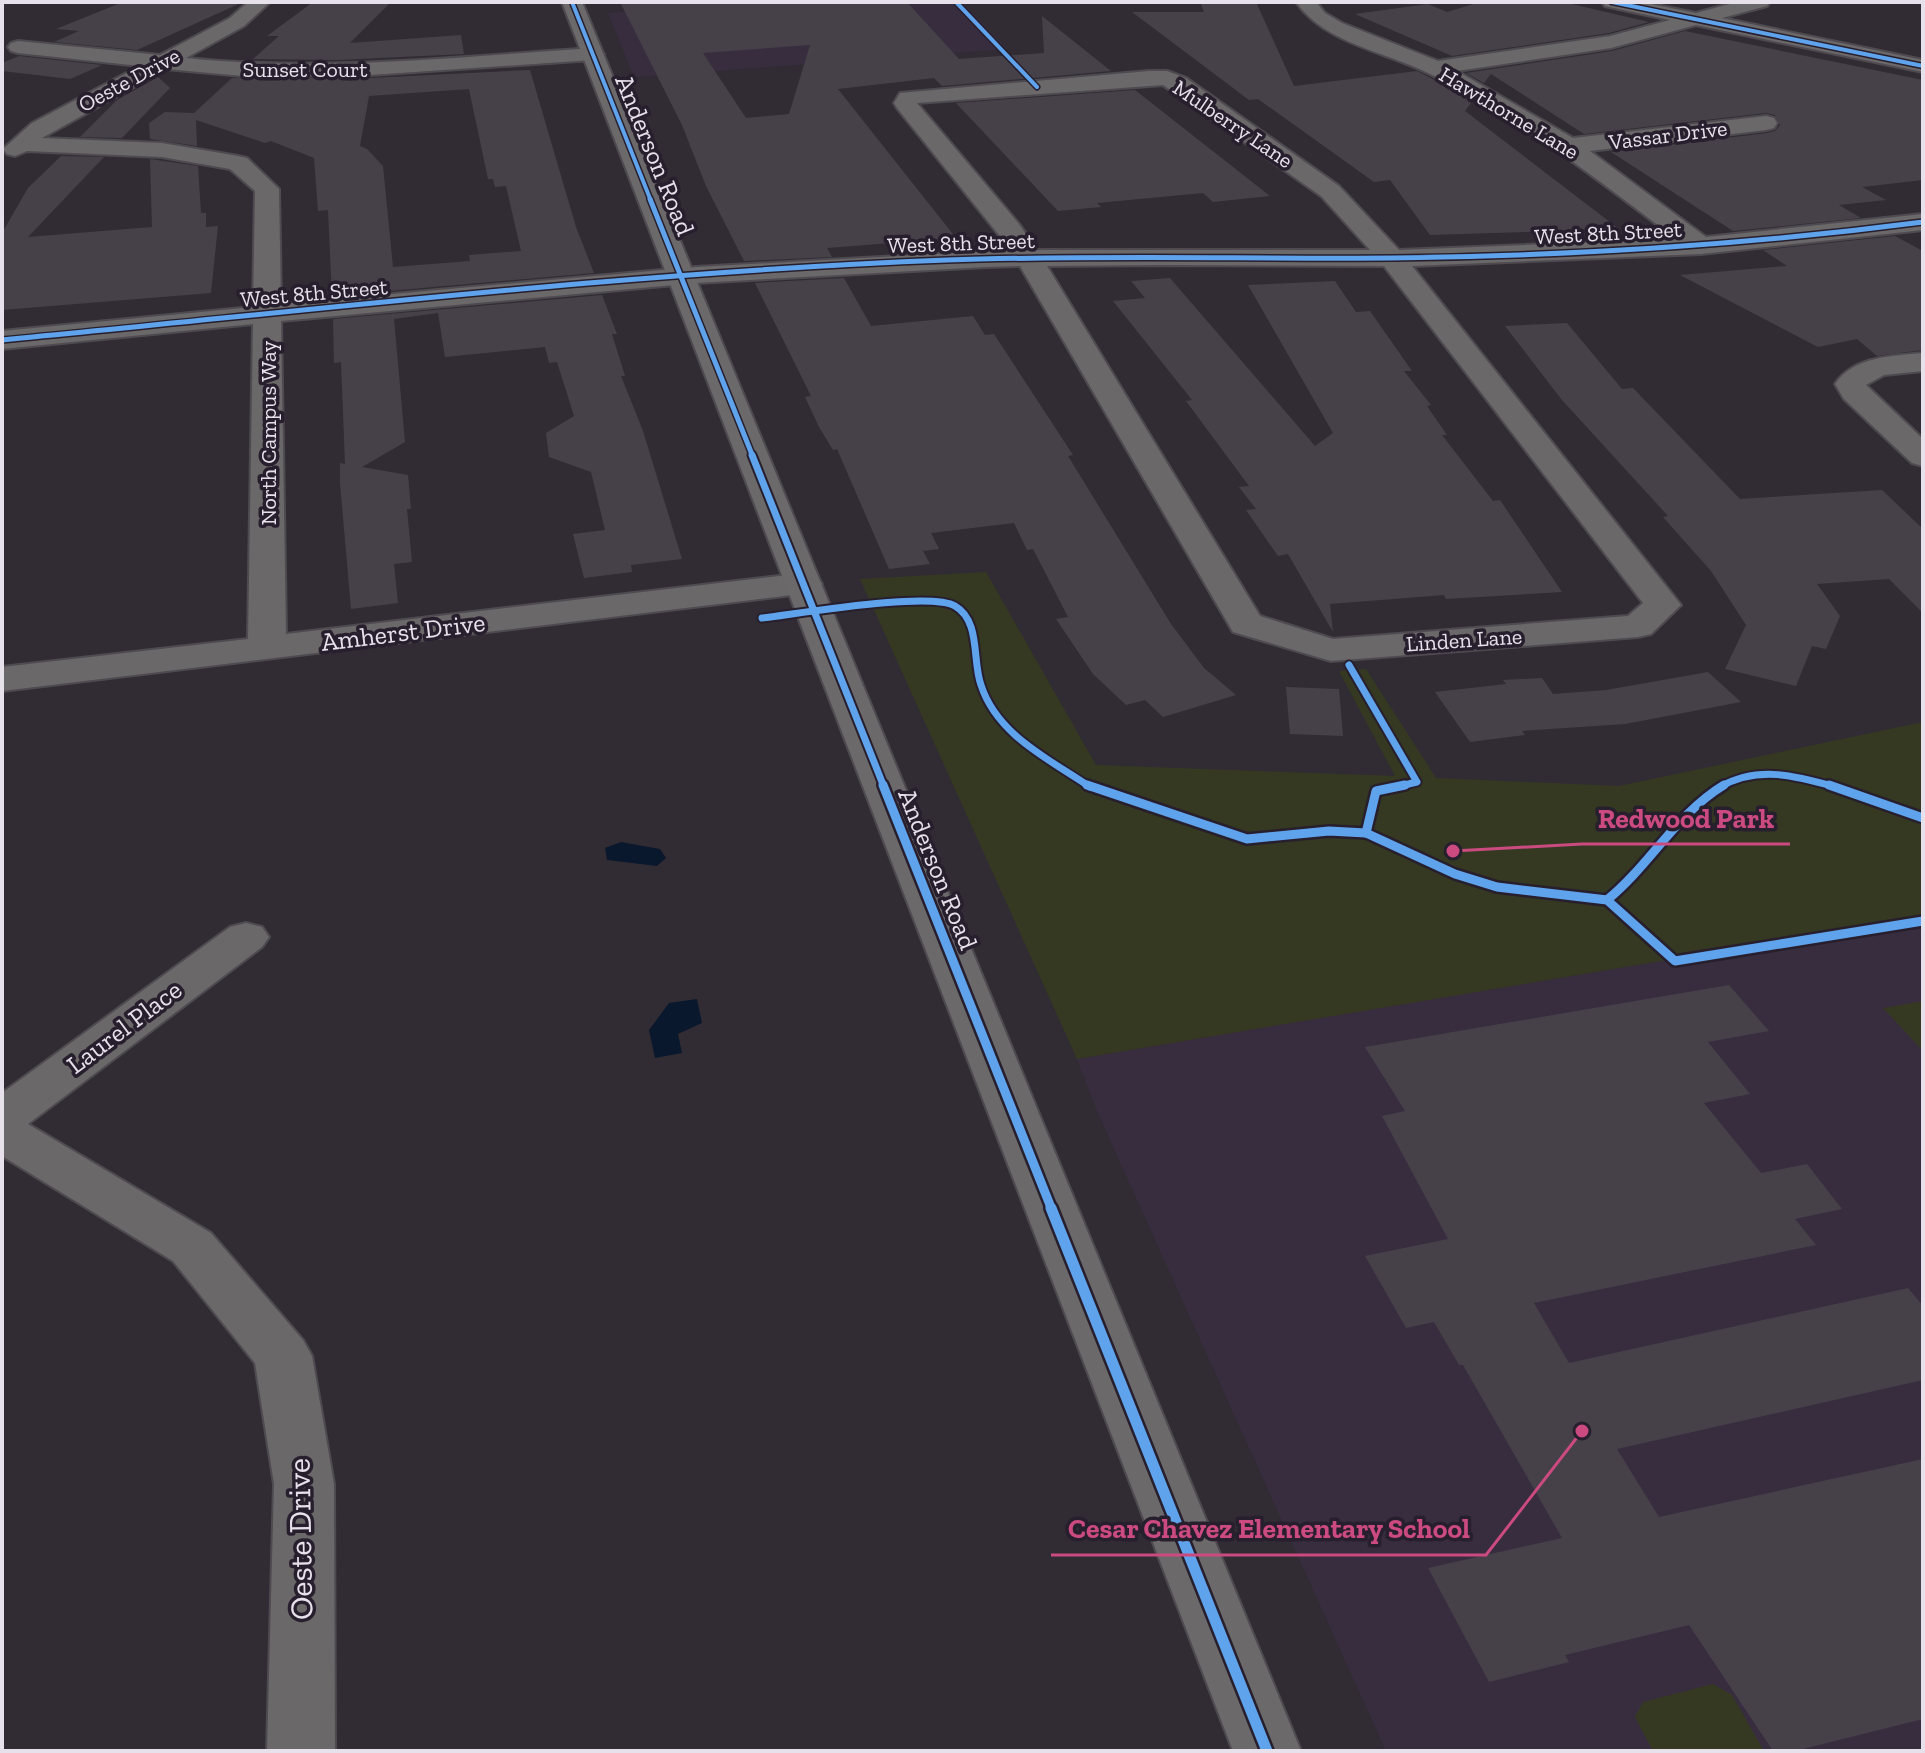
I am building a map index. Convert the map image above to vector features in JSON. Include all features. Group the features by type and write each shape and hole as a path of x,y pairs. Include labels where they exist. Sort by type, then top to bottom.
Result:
{"main road":[{"name":"Anderson Road","path":"572,2 1267,1751"}],"street":[{"name":"Oeste Drive","path":"11,153 40,128 237,22 260,2"},
{"name":"Hawthorne Lane","path":"1306,2 1318,17 1335,27 1436,68 1569,146 1701,246"},
{"path":"1612,2 1923,66"},
{"path":"1436,68 1611,42 1760,2"},
{"name":"Sunset Court","path":"18,47 243,70 311,70 593,54"},
{"name":"Mulberry Lane","path":"1029,258 905,103 908,98 1167,78 1330,191 1351,209 1392,258"},
{"name":"Vassar Drive","path":"1569,146 1766,123"},
{"name":"North Campus Way","path":"11,153 162,150 238,163 267,189 267,648"},
{"name":"West 8th Street","path":"2,340 681,276 828,266 1029,258 1392,258 1701,246 1922,223"},
{"name":"Linden Lane","path":"1029,258 1246,624 1331,650 1638,626 1663,605 1392,258"},
{"path":"1923,362 1869,370 1858,374 1850,384 1855,393 1923,456"},
{"name":"Amherst Drive","path":"2,679 804,584"},
{"name":"Laurel Place","path":"2,1118 246,937"},
{"name":"Oeste Drive","path":"2,1132 192,1247 283,1356 304,1484 301,1751"}],"shaded area":[{"path":"757,2 962,2 1007,49 634,77 608,13"},
{"path":"1923,917 1923,1751 1386,1751 1097,1111 1077,1059"}],"green space":[{"path":"986,572 1096,765 1395,776 1339,671 1366,669 1436,778 1619,786 1923,722 1923,917 1077,1059 860,579"},
{"path":"1923,1001 1923,1051 1883,1008"},
{"path":"1713,1684 1732,1695 1764,1751 1653,1751 1635,1717 1643,1702"}],"water":[{"path":"621,842 660,849 666,858 657,866 607,860 605,848"},
{"path":"697,999 702,1023 678,1034 682,1053 655,1058 649,1030 669,1003"}],"building":[{"path":"123,2 243,2 137,50 54,42 79,31 56,29"},
{"path":"313,2 391,2 350,43 461,35 464,54 338,60 253,59 279,36 267,36"},
{"path":"620,2 907,2 959,59 1044,53 1042,16 1111,71 942,86 934,78 838,89 956,238 827,248 832,257 744,261 706,186 682,125","holes":["810,45 789,114 746,118 703,53"]},
{"path":"1200,2 1256,2 1294,86 1417,71 1473,100 1465,111 1619,229 1430,235 1390,180 1374,182 1258,99 1249,100 1132,12 1204,12"},
{"path":"1480,2 1563,2 1649,22 1609,33 1452,56 1355,14 1428,4 1447,12"},
{"path":"1685,31 1923,80 1923,180 1862,187 1886,200 1839,205 1861,218 1733,231 1611,152 1767,133 1775,131 1780,125 1775,115 1766,113 1584,134 1491,74 1484,83 1466,73 1612,51"},
{"path":"19,56 102,65 70,79 2,71 2,63"},
{"path":"530,70 576,227 594,273 332,296 328,210 318,211 314,158 271,141 265,143 196,120 197,146 150,139 149,123 165,112 194,113 232,78 370,78","holes":["469,89 488,179 493,179 495,187 506,186 521,251 469,255 470,261 393,267 383,166 360,146 369,96"]},
{"path":"158,77 170,88 122,138 80,137 117,100"},
{"path":"1135,90 1270,196 1213,202 1203,193 1097,203 1101,207 1058,211 956,103"},
{"path":"61,156 104,157 28,237 152,227 150,159 198,166 201,213 206,213 206,227 218,226 211,293 2,310 2,233 28,188"},
{"path":"1895,236 1923,251 1923,350 1877,356 1857,339 1818,347 1680,275 1787,266 1763,250"},
{"path":"844,278 871,326 973,316 985,335 994,334 1073,455 1068,456 1171,624 1204,668 1236,695 1163,717 1145,700 1126,705 1093,674 1056,619 1068,617 1033,549 1027,550 1014,523 931,533 939,549 923,551 930,564 889,569 837,449 833,450 819,427 805,397 811,396 755,283"},
{"path":"1170,278 1315,446 1333,433 1248,285 1335,281 1356,312 1370,311 1412,371 1404,371 1431,405 1427,406 1447,435 1442,435 1493,501 1500,500 1562,592 1446,599 1444,595 1330,604 1333,632 1288,554 1278,556 1246,510 1256,509 1239,487 1249,486 1186,401 1192,400 1113,301 1145,298 1131,281"},
{"path":"602,295 617,334 612,334 625,376 621,376 643,431 682,559 631,565 632,572 584,578 573,534 605,530 591,472 549,457 546,433 574,416 557,362 549,363 545,347 445,357 438,313 394,319 405,442 362,467 408,475 411,509 407,509 412,562 394,564 398,603 351,609 340,483 340,463 345,464 341,362 334,363 333,319"},
{"path":"1567,323 1622,389 1633,388 1740,499 1882,490 1923,529 1923,613 1889,579 1817,584 1840,616 1826,649 1812,646 1796,686 1725,669 1746,625 1711,571 1663,517 1668,516 1562,400 1505,326"},
{"path":"1708,672 1741,702 1625,724 1522,731 1525,735 1470,742 1435,692 1506,684 1503,680 1542,678 1553,694 1606,690"},
{"path":"1286,687 1339,689 1343,736 1290,734"},
{"path":"1729,985 1769,1031 1708,1042 1750,1094 1704,1103 1761,1173 1807,1164 1842,1209 1795,1219 1816,1245 1534,1303 1569,1363 1908,1288 1923,1306 1923,1380 1617,1449 1659,1517 1923,1459 1923,1719 1795,1751 1773,1751 1689,1625 1565,1655 1569,1662 1489,1682 1428,1568 1562,1538 1463,1365 1459,1365 1434,1322 1406,1328 1365,1256 1448,1239 1382,1116 1405,1111 1365,1047"}],"cycle path":[{"path":"572,2 1267,1751"},
{"path":"956,2 1037,87"},
{"path":"1612,2 1923,66"},
{"path":"2,340 580,284 812,267 1044,258 1525,255 1725,244 1923,222"},
{"path":"762,618 894,601 953,604 965,614 974,640 980,684 997,719 1018,738 1090,787 1247,839 1329,831 1366,833 1455,874 1497,887 1607,900 1675,961 1923,921"},
{"path":"1349,665 1417,782 1376,791 1366,833"},
{"path":"1607,900 1630,880 1697,805 1722,786 1749,774 1777,774 1819,782 1923,818"}],"place":[{"name":"Redwood Park","path":"1453,851"},
{"name":"Cesar Chavez Elementary School","path":"1582,1431"}]}
